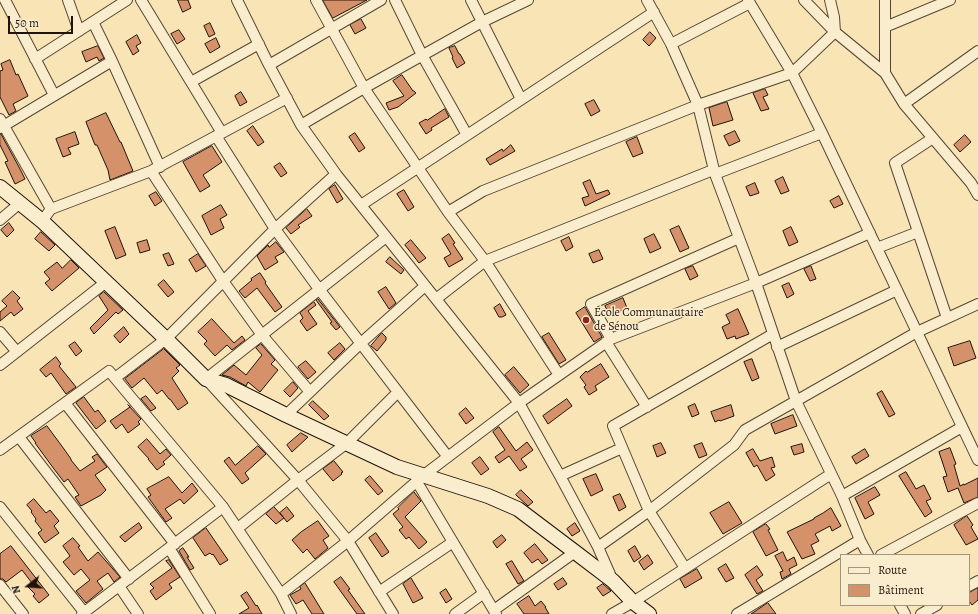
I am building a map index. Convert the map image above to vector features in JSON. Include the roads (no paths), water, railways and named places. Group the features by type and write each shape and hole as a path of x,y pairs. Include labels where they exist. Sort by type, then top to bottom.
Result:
{"street":[{"path":"5,0 54,95"},
{"path":"68,0 79,31"},
{"path":"35,59 127,0"},
{"path":"141,0 191,82 219,135 275,229 319,289 448,457"},
{"path":"316,0 364,88 448,212 485,261 559,375"},
{"path":"269,65 381,0"},
{"path":"396,0 422,55 467,135"},
{"path":"471,0 521,99"},
{"path":"301,124 482,22 528,0"},
{"path":"647,0 671,44 698,105 714,172 756,283 796,401 842,496 860,540 867,554"},
{"path":"804,0 835,32 885,74 904,104 972,183 978,195"},
{"path":"830,0 834,17 835,32"},
{"path":"885,0 885,74"},
{"path":"885,27 950,0"},
{"path":"241,1 269,65 301,124 336,174 361,206 519,403 598,547 613,581"},
{"path":"671,44 749,2 792,72 962,427 976,450 978,460"},
{"path":"361,206 654,12"},
{"path":"93,22 112,61 155,169 222,281 262,335 310,392"},
{"path":"448,212 483,191 698,105 792,72 835,32"},
{"path":"191,82 259,44"},
{"path":"904,104 978,51"},
{"path":"50,209 1,125 112,61"},
{"path":"42,221 50,209 155,169 287,98"},
{"path":"436,299 485,261 714,172 822,133"},
{"path":"933,138 895,163 947,318"},
{"path":"115,378 166,339 275,229 336,174"},
{"path":"0,187 42,221 206,379 298,480 348,541 392,614"},
{"path":"0,220 20,203"},
{"path":"877,248 918,232"},
{"path":"281,594 348,541 448,457 519,403 609,341 756,283 870,233"},
{"path":"206,379 386,237"},
{"path":"647,407 609,341 591,304 739,238"},
{"path":"0,365 106,282"},
{"path":"286,415 361,343 425,286"},
{"path":"778,347 897,290"},
{"path":"598,547 734,445 745,430 917,332 978,304"},
{"path":"0,332 17,352"},
{"path":"685,568 649,510 613,426 773,334"},
{"path":"0,450 109,371 223,507 281,594 291,614"},
{"path":"206,379 226,385 420,479 488,496 518,509 613,581 633,602 649,614"},
{"path":"238,528 347,443 398,392"},
{"path":"66,403 172,546 210,614"},
{"path":"842,496 962,427"},
{"path":"19,436 129,579"},
{"path":"560,476 622,448"},
{"path":"612,614 633,602 831,474"},
{"path":"420,479 453,542 495,612 575,552"},
{"path":"883,554 978,503"},
{"path":"0,506 83,613 223,507"},
{"path":"737,614 860,540"},
{"path":"379,592 453,542"},
{"path":"0,585 23,614"},
{"path":"119,586 138,614"},
{"path":"455,614 484,593"},
{"path":"921,614 934,606"}],"place":[{"name":"École Communautaire de Sénou","path":"586,320"}]}
